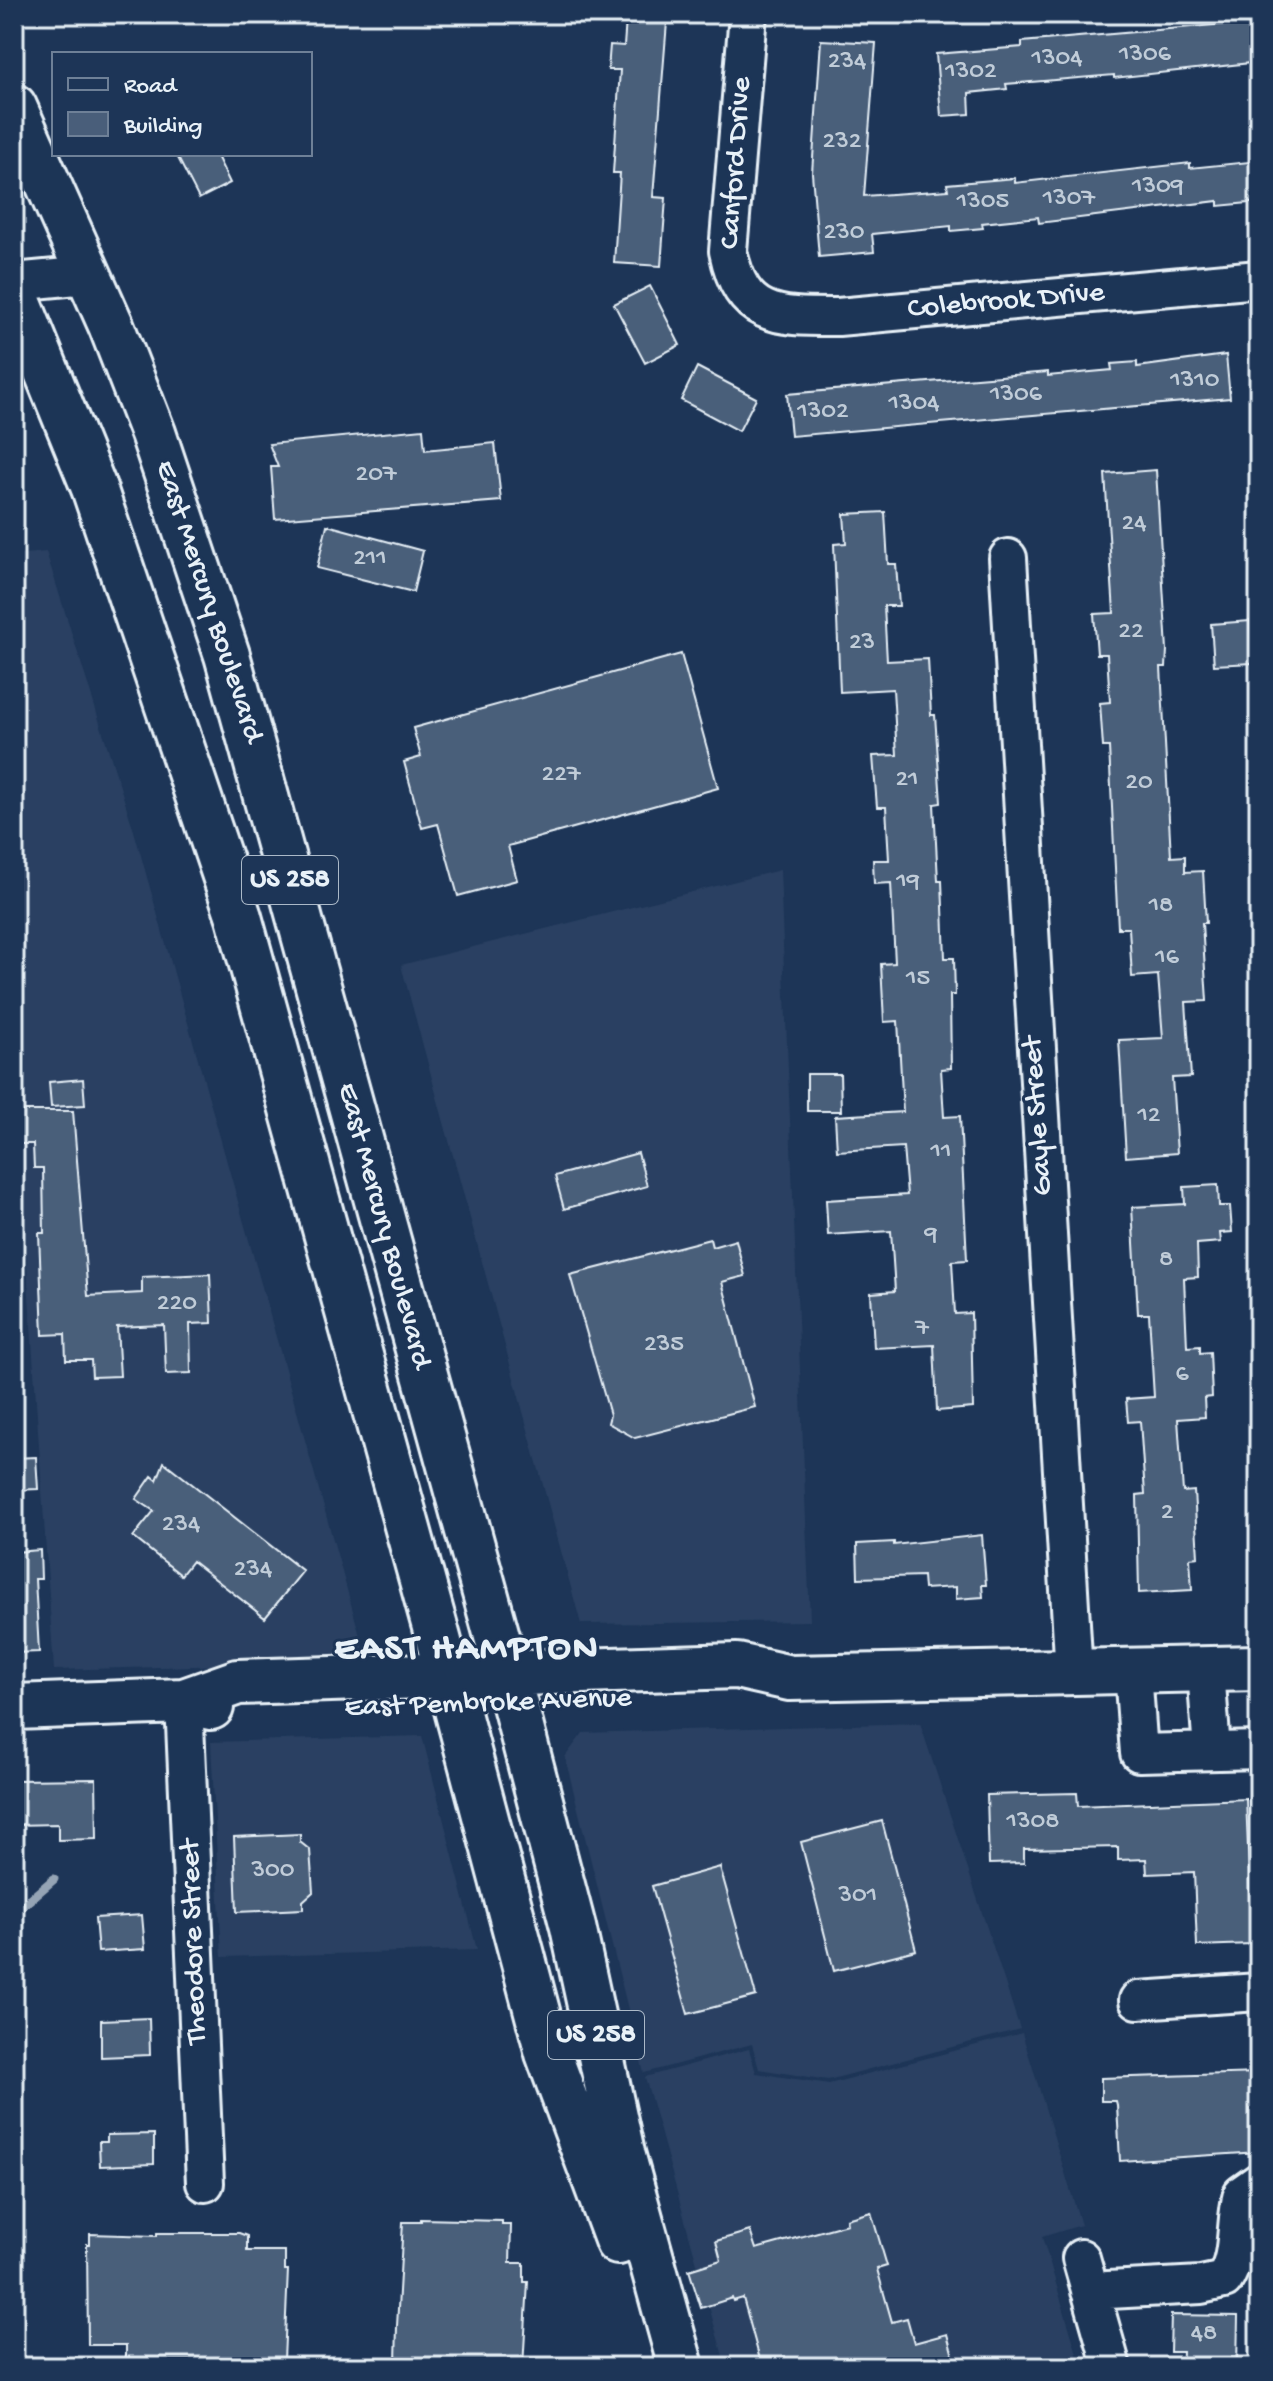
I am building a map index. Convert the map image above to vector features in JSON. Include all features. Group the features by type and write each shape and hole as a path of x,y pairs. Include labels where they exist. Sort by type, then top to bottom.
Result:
{"main road":[{"name":"East Mercury Boulevard","path":"14,107 153,433 227,655 510,1688 573,1927 625,2168 681,2367"},
{"name":"East Mercury Boulevard","path":"14,291 94,488 239,917 548,2053 611,2216 654,2367"},
{"name":"East Pembroke Avenue","path":"14,1707 184,1701 238,1712 737,1666 790,1678 1259,1668"}],"street":[{"name":"Canford Drive","path":"748,14 728,251 733,275 754,306"},
{"path":"14,282 88,275"},
{"name":"Colebrook Drive","path":"754,306 776,314 838,317 1259,279"},
{"name":"Gayle Street","path":"1008,558 1074,1674"},
{"path":"1206,1670 1212,1751"},
{"path":"1133,1672 1139,1753 1259,1750"},
{"name":"Theodore Street","path":"184,1701 205,2183"},
{"path":"1138,2000 1259,1992"},
{"path":"1112,2367 1086,2275 1201,2285 1224,2280 1234,2265 1234,2222 1242,2194 1259,2182"}],"shaded area":[{"path":"46,552 134,831 367,1661 54,1670 14,1071 14,555"},
{"path":"780,870 810,1621 581,1624 401,965"},
{"path":"920,1723 1020,2029 828,2080 759,2069 752,2044 644,2073 565,1757 583,1733"},
{"path":"422,1736 477,1950 222,1957 211,1742"},
{"path":"1022,2033 1081,2225 1042,2237 1081,2367 726,2367 645,2077 749,2049 756,2073 829,2084"}],"building":[{"path":"626,19 667,22 653,197 666,198 661,266 614,263 620,173 613,173 620,70 608,70 610,45 624,46"},
{"path":"1259,21 1259,62 1114,78 1114,75 1006,84 1007,89 969,93 970,114 941,116 936,54 1022,47 1022,42"},
{"path":"821,40 876,43 864,196 948,190 947,184 1015,178 1015,183 1190,163 1190,168 1259,161 1259,202 1218,206 1218,201 1039,223 1038,217 982,223 983,228 951,231 951,226 872,234 874,252 819,257 812,173"},
{"path":"177,156 217,156 230,183 199,199"},
{"path":"650,286 680,345 645,363 614,304"},
{"path":"1226,355 1230,398 791,436 787,394 1048,372 1048,376 1112,370 1111,364 1137,362 1137,367"},
{"path":"697,367 756,398 739,431 681,400"},
{"path":"423,429 425,450 495,443 501,501 275,519 271,467 278,467 269,444"},
{"path":"1156,470 1167,650 1166,667 1161,667 1171,857 1185,856 1185,872 1203,871 1206,923 1202,923 1207,1001 1186,1002 1191,1077 1172,1078 1177,1153 1126,1157 1119,1040 1163,1038 1158,975 1132,977 1129,928 1118,928 1109,747 1103,747 1100,703 1110,702 1107,654 1097,654 1094,614 1114,613 1105,474"},
{"path":"885,512 888,564 896,564 899,606 884,606 887,661 928,659 941,803 934,804 938,881 942,881 945,958 954,958 955,995 950,995 951,1068 941,1069 944,1117 960,1116 967,1260 952,1261 955,1314 971,1313 973,1408 937,1411 934,1345 874,1348 871,1293 895,1291 891,1231 828,1235 826,1200 907,1195 903,1147 837,1151 835,1116 903,1112 898,1021 884,1022 881,964 895,963 891,883 874,884 873,860 889,860 886,807 877,807 873,756 897,755 893,689 840,692 834,544 846,543 844,514"},
{"path":"327,525 423,551 413,592 317,568"},
{"path":"1250,621 1253,663 1214,665 1211,624"},
{"path":"681,654 718,788 508,846 517,880 458,896 438,824 422,828 404,762 421,757 413,728"},
{"path":"807,1074 840,1074 841,1111 807,1111"},
{"path":"83,1079 85,1105 51,1107 49,1082"},
{"path":"14,1111 73,1111 88,1296 142,1293 142,1277 210,1274 212,1323 190,1324 191,1373 166,1374 164,1325 117,1327 120,1376 92,1377 91,1360 66,1360 65,1334 43,1335 39,1233 44,1233 43,1168 34,1168 33,1144 14,1144"},
{"path":"638,1153 647,1186 564,1209 555,1176"},
{"path":"1218,1185 1219,1206 1230,1206 1232,1232 1220,1233 1221,1242 1197,1244 1198,1277 1184,1278 1187,1347 1200,1346 1200,1353 1210,1352 1212,1397 1204,1398 1205,1417 1178,1419 1183,1492 1194,1491 1198,1557 1190,1558 1192,1590 1139,1593 1137,1495 1145,1494 1140,1421 1128,1422 1126,1399 1154,1397 1149,1314 1138,1314 1132,1207 1185,1204 1184,1187"},
{"path":"710,1239 712,1247 736,1240 745,1276 722,1282 755,1407 635,1438 608,1423 610,1415 570,1275"},
{"path":"36,1457 38,1489 14,1490 14,1458"},
{"path":"164,1462 303,1571 265,1618 192,1561 181,1575 133,1537 154,1511 136,1499 152,1476 157,1480"},
{"path":"982,1535 986,1585 982,1585 983,1597 956,1599 956,1587 924,1589 923,1576 858,1578 857,1544 894,1542 894,1545"},
{"path":"40,1550 41,1579 35,1579 39,1652 14,1653 14,1552"},
{"path":"96,1779 97,1839 58,1840 58,1824 14,1825 14,1780"},
{"path":"1077,1793 1078,1806 1246,1799 1252,1944 1197,1946 1194,1872 1147,1874 1146,1859 1118,1860 1118,1847 1024,1849 1024,1863 989,1864 987,1795"},
{"path":"882,1821 916,1950 834,1971 801,1842"},
{"path":"300,1834 300,1842 310,1850 313,1892 303,1901 303,1909 237,1912 234,1837"},
{"path":"720,1867 756,1996 688,2014 652,1886"},
{"path":"142,1915 145,1949 98,1952 95,1918"},
{"path":"149,2018 150,2055 101,2057 101,2020"},
{"path":"1259,2073 1259,2152 1120,2161 1117,2105 1116,2101 1101,2101 1101,2078"},
{"path":"154,2134 154,2164 100,2166 99,2142 107,2142 107,2135"},
{"path":"871,2212 887,2266 877,2269 892,2322 907,2318 914,2343 947,2334 956,2367 762,2367 743,2298 733,2301 732,2298 701,2308 689,2270 721,2260 716,2241 750,2231 756,2249 847,2224 846,2219"},
{"path":"421,2219 502,2221 502,2225 511,2225 510,2263 524,2263 524,2282 528,2282 523,2367 399,2367 396,2362 403,2222 421,2222"},
{"path":"157,2233 239,2233 247,2236 247,2251 285,2251 285,2270 288,2270 284,2360 135,2361 126,2359 126,2345 88,2345 87,2244 90,2244 90,2234 157,2236"},
{"path":"1171,2315 1238,2316 1237,2367 1182,2367 1183,2352 1170,2352"}],"waterway":[{"path":"14,1913 54,1879"}],"district":[{"name":"EAST HAMPTON","path":"467,1650"}]}
